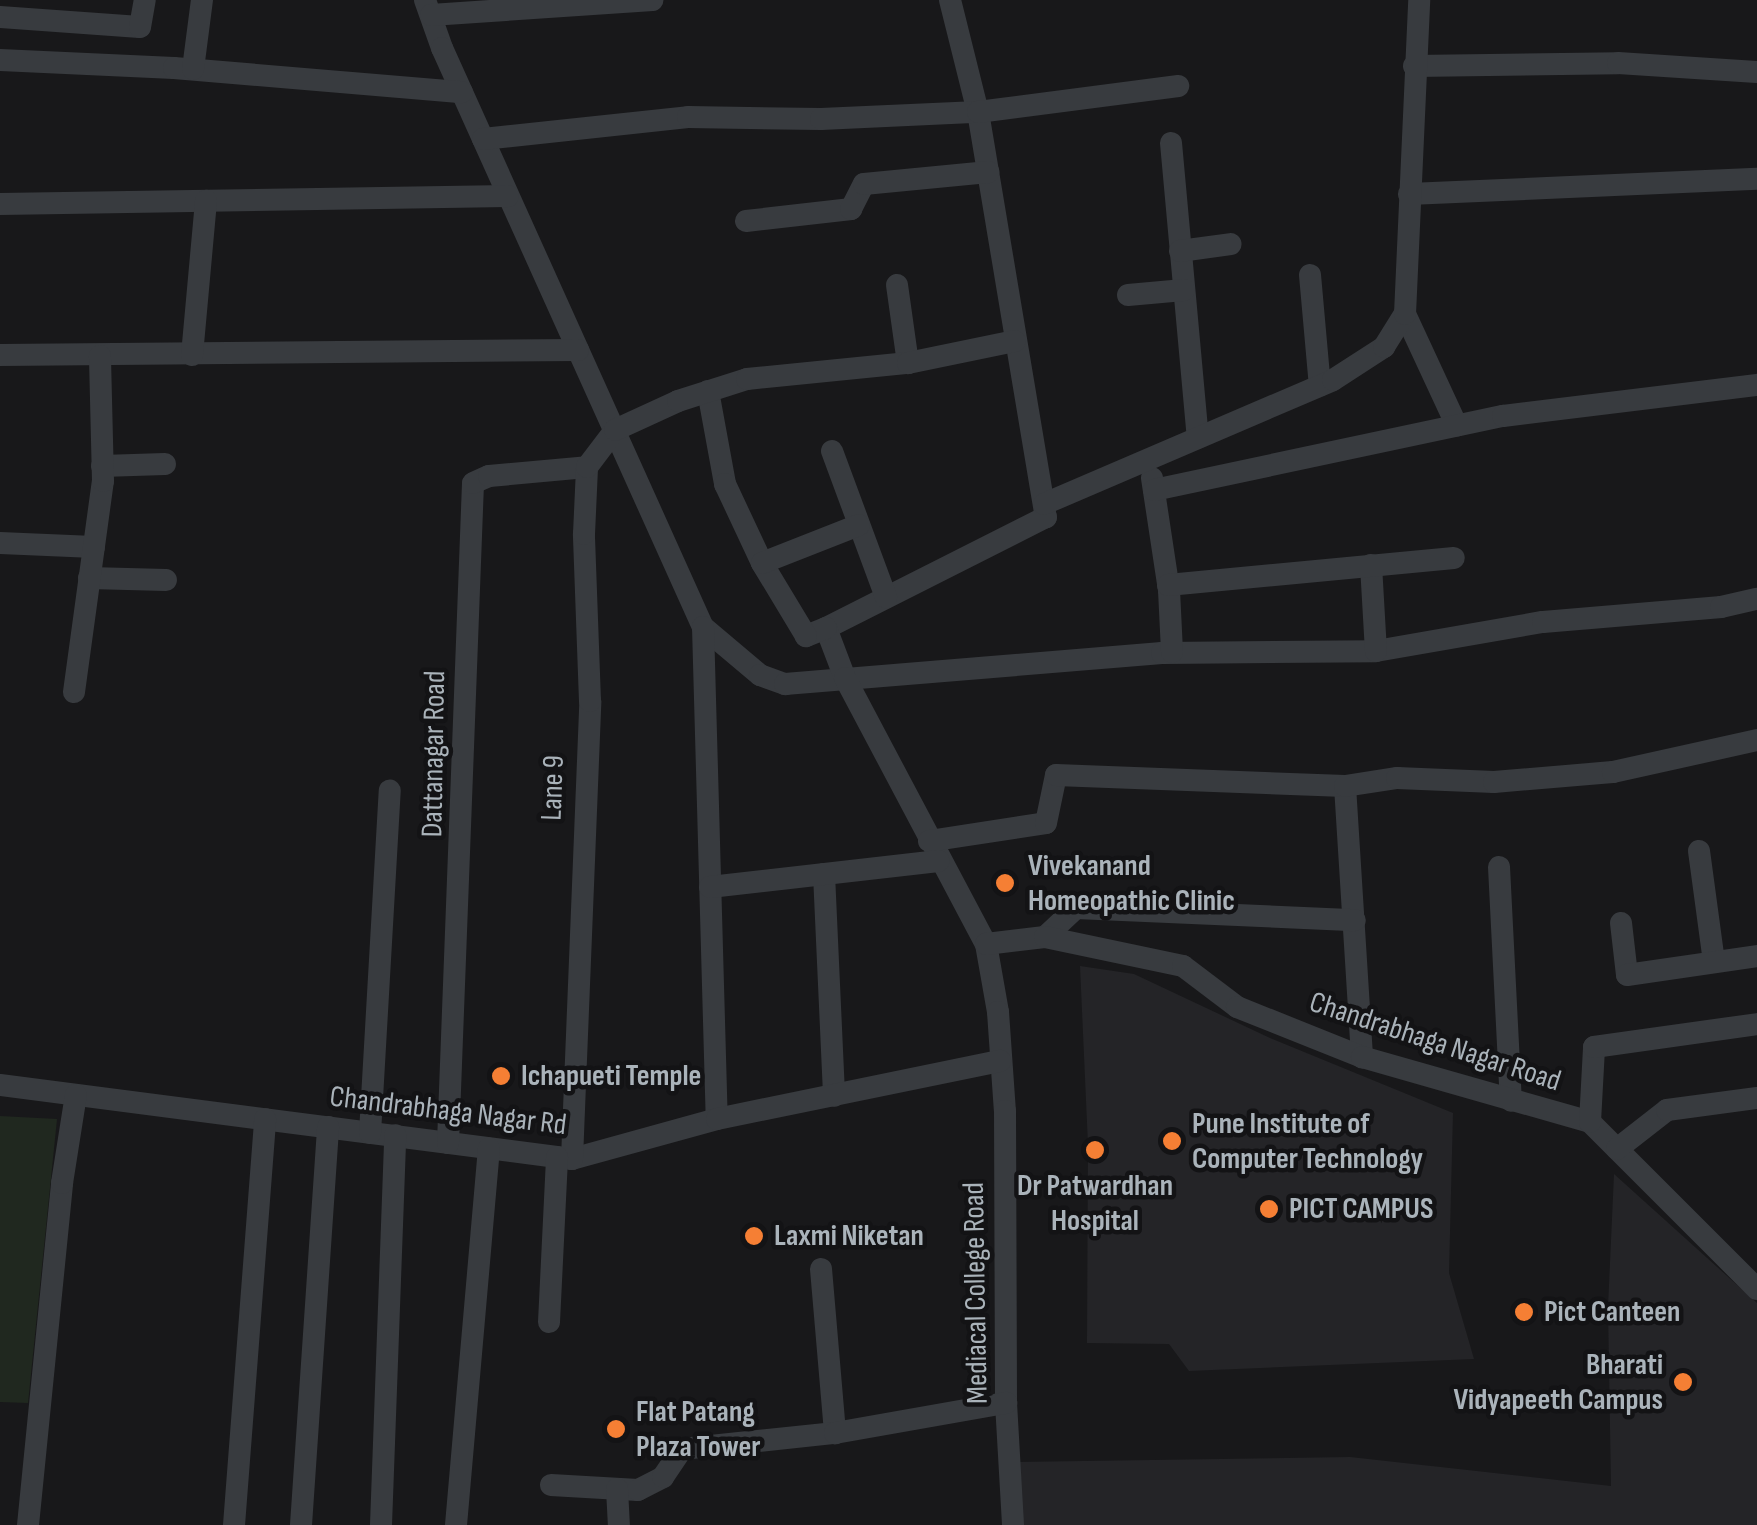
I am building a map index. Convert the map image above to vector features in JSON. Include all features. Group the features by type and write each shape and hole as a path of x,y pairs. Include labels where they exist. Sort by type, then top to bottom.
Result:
{"street":[{"path":"0,16 140,27 145,0"},
{"path":"192,69 202,0"},
{"path":"652,0 428,8 702,627 717,1119"},
{"path":"708,391 725,484 762,563 806,636 1046,517 978,112 950,0"},
{"path":"1419,0 1405,314 1456,426"},
{"path":"0,60 192,69 462,92"},
{"path":"1414,66 1618,63 1757,72"},
{"path":"483,139 688,118 821,119 978,112 1178,86"},
{"path":"1171,143 1198,438"},
{"path":"746,222 851,208 864,184 988,172"},
{"path":"1408,194 1757,179"},
{"path":"0,204 508,196"},
{"path":"192,355 206,200"},
{"path":"1180,251 1231,244"},
{"path":"1310,275 1320,386"},
{"path":"898,285 908,364"},
{"path":"1128,295 1184,290"},
{"path":"1044,504 1320,386 1384,347 1405,314"},
{"path":"587,467 615,430 747,379 908,364 1015,341"},
{"path":"0,355 578,350"},
{"path":"74,692 102,466 100,356"},
{"path":"1154,490 1456,426 1578,405 1757,385"},
{"path":"832,450 886,597"},
{"path":"1149,459 1168,584 1172,652"},
{"path":"102,466 165,464"},
{"name":"Dattanagar Road","path":"448,1143 473,483 489,476 587,467"},
{"name":"Lane 9","path":"549,1322 564,1158 590,701 584,534 587,467"},
{"path":"762,563 860,524"},
{"path":"0,542 94,547"},
{"path":"1168,584 1454,558"},
{"path":"1372,566 1376,651"},
{"path":"89,578 166,580"},
{"path":"702,627 739,662 785,684 1172,652 1376,651 1543,622 1721,607 1757,598"},
{"name":"Mediacal College Road","path":"826,628 845,678 986,944 998,1012 1004,1111 1006,1403 1013,1525"},
{"path":"710,887 824,874 1046,823 1056,774 1346,786 1397,778 1494,782 1613,772 1757,740"},
{"path":"1346,786 1362,1057"},
{"path":"370,1132 390,791"},
{"path":"1699,851 1714,962"},
{"path":"1500,867 1512,1101"},
{"path":"824,874 834,1096"},
{"path":"1045,937 1076,908 1355,920"},
{"path":"1621,923 1627,975 1757,956"},
{"name":"Chandrabhaga Nagar Road","path":"986,944 1045,937 1182,966 1237,1007 1362,1057 1590,1122 1757,1289"},
{"path":"1590,1122 1594,1047 1757,1024"},
{"name":"Chandrabhaga Nagar Rd","path":"0,1085 564,1158 717,1119 1000,1061"},
{"path":"28,1525 62,1183 76,1095"},
{"path":"1617,1149 1667,1110 1757,1098"},
{"path":"234,1525 265,1119"},
{"path":"301,1525 328,1127"},
{"path":"381,1525 395,1134"},
{"path":"456,1525 489,1148"},
{"path":"820,1269 835,1433"},
{"path":"552,1486 651,1486 676,1463 682,1448 835,1433 1006,1403"},
{"path":"618,1489 619,1525"}],"shaded area":[{"name":"PICT CAMPUS","path":"1080,966 1134,974 1270,1038 1453,1113 1449,1273 1474,1359 1189,1371 1169,1344 1087,1343 1088,1145"},
{"path":"0,1116 57,1119 28,1403 0,1402"},
{"name":"Bharati Vidyapeeth Campus","path":"1614,1174 1757,1303 1757,1525 1013,1525 1011,1462 1350,1457 1611,1486 1608,1307"}],"place":[{"name":"Vivekanand Homeopathic Clinic","path":"1005,883"},
{"name":"Ichapueti Temple","path":"501,1076"},
{"name":"Pune Institute of Computer Technology","path":"1172,1141"},
{"name":"Dr Patwardhan Hospital","path":"1095,1150"},
{"name":"PICT CAMPUS","path":"1269,1209"},
{"name":"Laxmi Niketan","path":"754,1236"},
{"name":"Pict Canteen","path":"1524,1312"},
{"name":"Bharati Vidyapeeth Campus","path":"1683,1382"},
{"name":"Flat Patang Plaza Tower","path":"616,1429"}]}
